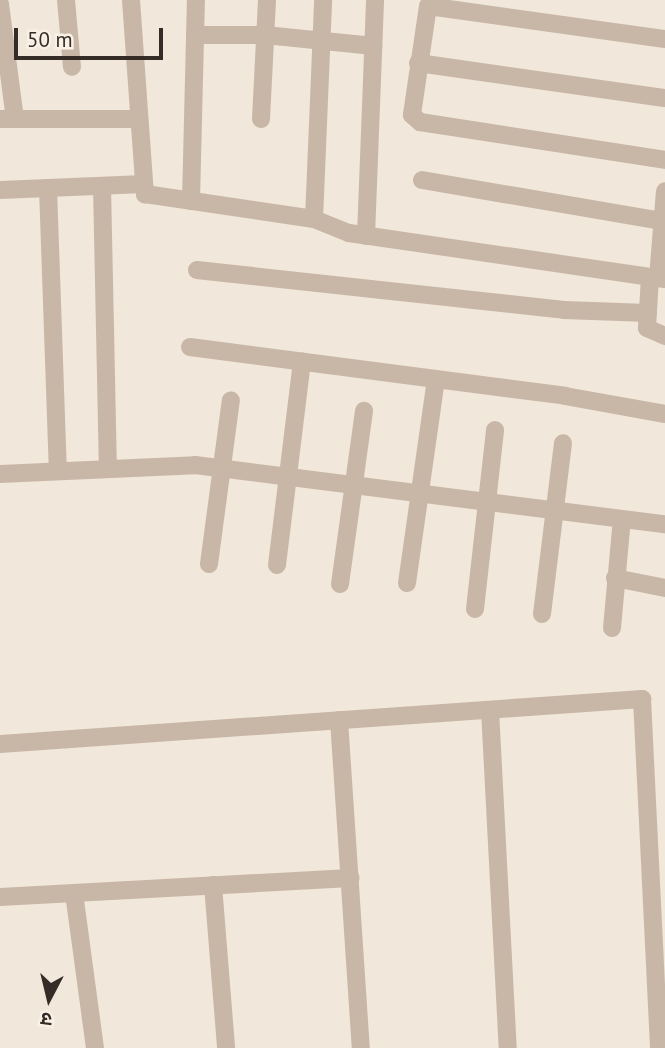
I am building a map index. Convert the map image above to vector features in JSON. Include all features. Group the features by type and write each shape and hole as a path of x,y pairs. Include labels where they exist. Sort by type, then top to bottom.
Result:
{"street":[{"path":"66,0 72,67"},
{"path":"131,0 145,194 314,219 366,236 658,278"},
{"path":"191,201 196,0"},
{"path":"261,119 267,0"},
{"path":"314,219 323,0"},
{"path":"366,236 375,0"},
{"path":"0,4 8,119 139,119"},
{"path":"665,39 430,5 425,9 412,115 420,122 665,160"},
{"path":"195,35 265,35 373,46"},
{"path":"418,63 665,98"},
{"path":"422,180 663,221"},
{"path":"0,190 144,184"},
{"path":"102,186 108,469"},
{"path":"48,188 58,471"},
{"path":"665,191 658,278 648,313 649,332 665,336"},
{"path":"197,270 564,310 648,313"},
{"path":"190,347 436,379 665,414"},
{"path":"277,565 302,362"},
{"path":"407,583 436,379"},
{"path":"209,564 231,400"},
{"path":"340,584 364,411"},
{"path":"475,609 495,430"},
{"path":"542,614 563,443"},
{"path":"0,474 222,468 665,524"},
{"path":"612,628 622,519"},
{"path":"615,578 665,588"},
{"path":"0,744 642,699 657,833 659,1048"},
{"path":"490,710 508,1048"},
{"path":"339,720 361,1048"},
{"path":"0,897 350,878"},
{"path":"213,886 226,1048"},
{"path":"74,893 94,1048"}]}
